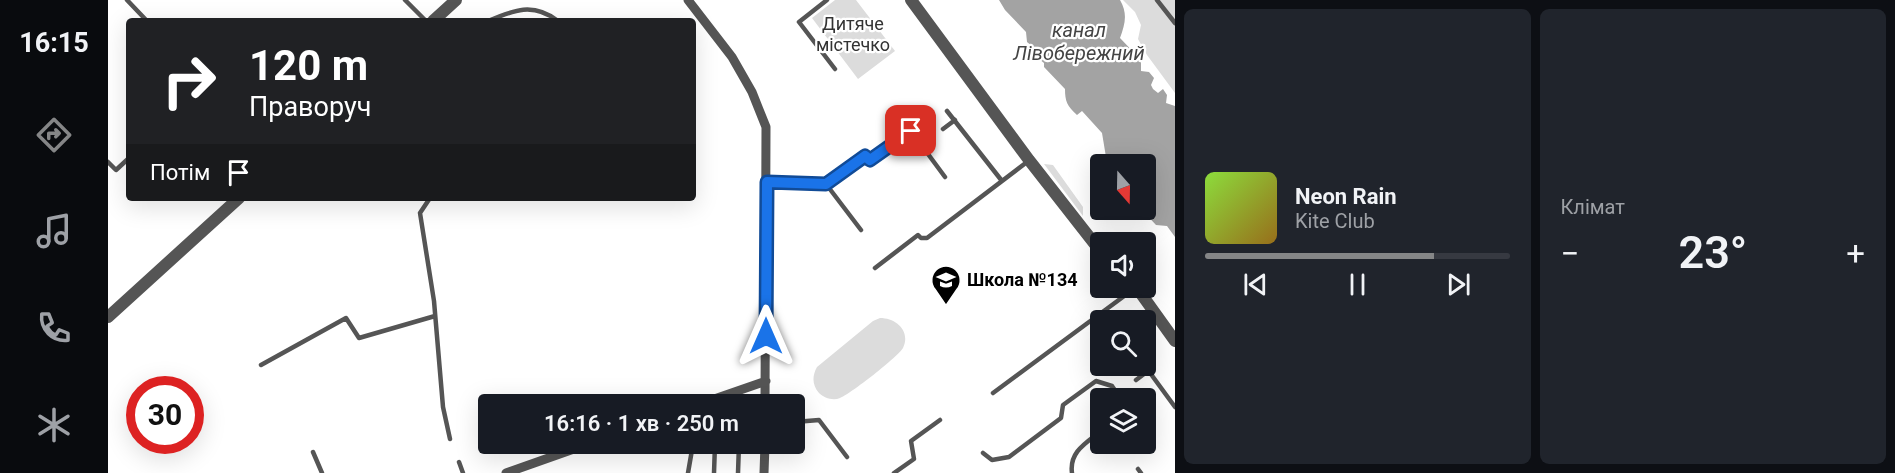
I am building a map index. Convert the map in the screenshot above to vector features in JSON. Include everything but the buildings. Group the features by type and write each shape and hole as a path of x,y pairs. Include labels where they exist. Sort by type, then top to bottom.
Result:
{"street":[{"path":"436,18 456,0"},
{"path":"688,0 732,57 752,92 766,127 765,394"},
{"path":"911,0 1029,160 1090,238"},
{"path":"108,317 236,201"},
{"path":"1144,298 1175,340"},
{"path":"729,394 766,381"},
{"path":"506,473 560,454"},
{"path":"764,473 765,454"}],"lane":[{"path":"127,0 144,18"},
{"path":"405,0 423,18"},
{"path":"827,0 799,22 835,69"},
{"path":"1157,0 1175,23"},
{"path":"497,18 527,8 554,18"},
{"path":"947,111 1002,181"},
{"path":"943,129 955,120"},
{"path":"767,182 826,184 865,156 870,160 911,131 945,177"},
{"path":"922,146 930,139"},
{"path":"875,268 918,236 927,238 1029,160"},
{"path":"108,162 116,170 126,161"},
{"path":"826,184 861,230"},
{"path":"428,201 420,213 435,316 442,407 450,439"},
{"path":"1106,310 1123,298"},
{"path":"261,365 346,318 358,338 435,316"},
{"path":"993,393 1090,322"},
{"path":"1136,380 1139,376"},
{"path":"1152,376 1175,407"},
{"path":"983,453 992,460 1009,457 1061,418 1063,405 1096,381 1113,388"},
{"path":"805,421 819,420 847,457"},
{"path":"894,473 914,459 911,441 940,420"},
{"path":"1072,473 1071,466 1076,452 1090,441"},
{"path":"313,452 322,473"},
{"path":"688,473 691,454"},
{"path":"714,473 715,454"},
{"path":"738,473 739,454"},
{"path":"459,462 463,473"}],"green space":[{"name":"Дитяче містечко","path":"835,0 856,0 895,51 858,79 812,18"},
{"path":"1123,0 1175,0 1175,93 1138,39 1141,25 1135,12"},
{"path":"1044,164 1053,165 1083,207 1083,216"},
{"path":"880,318 891,320 903,331 905,342 900,352 884,367 840,398 834,399 821,395 814,384 817,367 873,321"}],"water":[{"name":"канал Лівобережний","path":"999,0 1120,0 1125,19 1120,38 1141,60 1141,71 1149,72 1154,78 1151,85 1153,89 1158,93 1163,89 1167,95 1166,103 1175,106 1175,237 1167,226 1156,225 1151,220 1156,220 1156,154 1106,154 1102,133 1082,111 1077,115 1071,109 1066,100 1065,89 1044,67 1044,63 1039,59 1038,51 1027,42 1026,32 1005,10"}],"place":[{"name":"Школа №134","path":"946,306"}],"route":[{"path":"766,336 767,182 826,184 865,156 870,160 911,131"}]}
